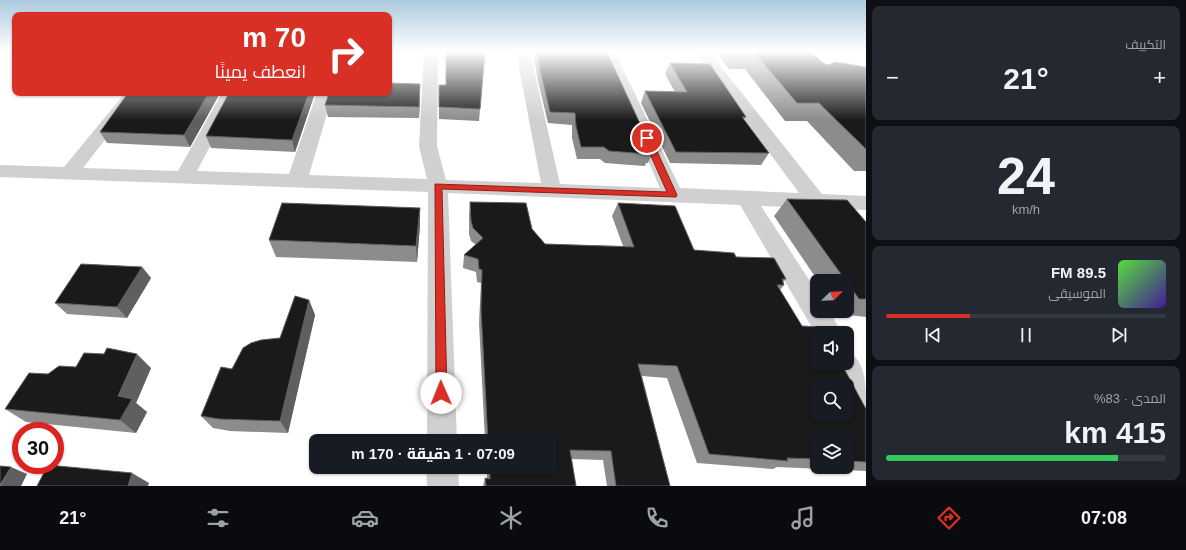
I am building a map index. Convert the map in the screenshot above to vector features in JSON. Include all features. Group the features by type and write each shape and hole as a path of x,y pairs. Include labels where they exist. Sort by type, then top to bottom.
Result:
{"street":[{"path":"430,75 428,146 438,186 442,434"},
{"path":"527,75 552,190"},
{"path":"618,75 673,195"},
{"path":"719,75 816,201"},
{"path":"69,173 131,96"},
{"path":"184,177 228,96"},
{"path":"296,181 324,96"},
{"path":"0,171 552,190 866,203"},
{"path":"746,198 825,326"},
{"path":"851,370 866,394"},
{"path":"442,474 443,486"}],"building":[{"path":"446,75 483,75 480,109 439,107 439,85 446,85"},
{"path":"541,75 617,75 653,152 649,152 650,154 635,153 609,151 604,147 581,147 576,126 575,113 550,112"},
{"path":"677,75 717,75 746,117 742,117 769,153 676,152 645,91 687,92"},
{"path":"773,75 866,75 866,149 819,103 797,103"},
{"path":"392,83 420,84 419,107 325,105 328,96 392,96"},
{"path":"126,96 207,96 184,135 100,132"},
{"path":"227,96 308,96 292,140 206,136"},
{"path":"787,199 847,200 866,222 866,299 859,299 854,292 854,274 841,274"},
{"path":"470,202 526,203 532,229 545,244 634,247 618,203 675,206 694,250 734,253 736,257 774,258 786,279 782,279 784,285 777,285 802,326 810,326 810,370 845,370 849,378 810,378 810,422 854,422 854,387 866,409 866,462 854,461 854,430 810,430 810,459 787,458 788,461 709,454 677,366 638,364 670,486 616,486 611,451 570,450 576,486 486,486 485,478 490,479 490,474 557,474 557,434 488,434 481,310 482,270 479,269 478,259 464,255 483,238 473,228"},
{"path":"282,203 420,208 416,246 269,240"},
{"path":"81,264 142,267 117,307 55,303"},
{"path":"295,296 309,300 280,421 219,419 201,416 221,367 232,369 243,348 251,343 261,340 280,338"},
{"path":"107,348 137,354 118,396 132,399 120,420 5,409 29,373 48,374 59,366 76,367 84,353 104,354"},
{"path":"0,466 11,467 0,485"},
{"path":"64,467 132,473 128,486 37,486 43,474 64,474"}],"route":[{"path":"441,393 438,186 673,195 647,138"}]}
